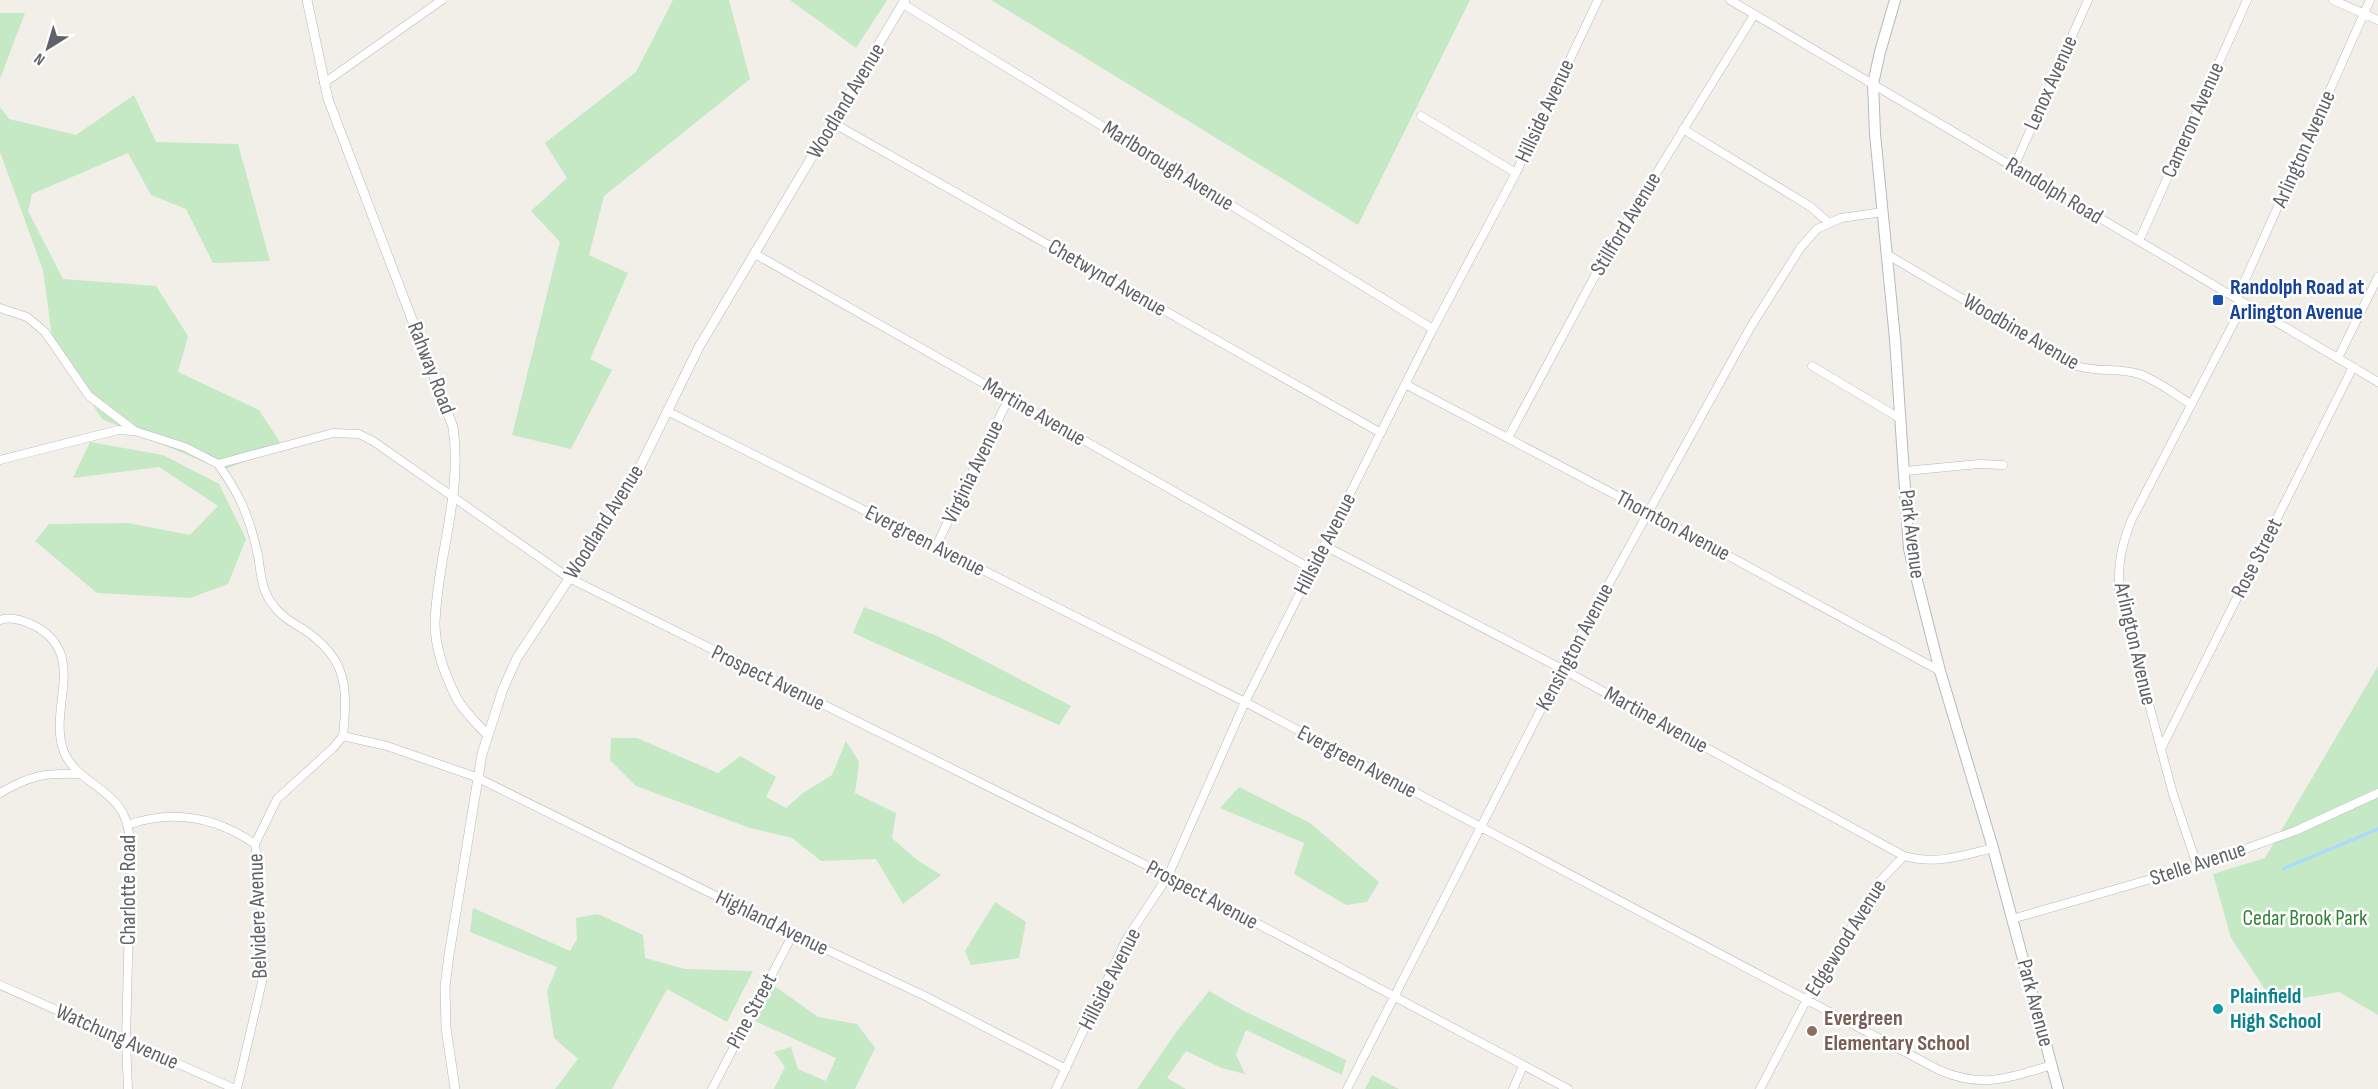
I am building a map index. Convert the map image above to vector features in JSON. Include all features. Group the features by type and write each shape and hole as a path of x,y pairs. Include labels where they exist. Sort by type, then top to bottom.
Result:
{"main road":[{"name":"Park Avenue","path":"1895,0 1873,84 1875,134 1888,255 1901,418 1909,549 1940,671 1993,848 2058,1089"}],"street":[{"name":"Rahway Road","path":"307,0 330,107 453,428 456,447 454,498 435,624 439,651 457,699 488,736"},
{"path":"324,83 442,0"},
{"name":"Hillside Avenue","path":"1056,1089 1126,940 1168,876 1245,702 1433,328 1516,173 1598,0"},
{"name":"Randolph Road","path":"1730,0 2378,382"},
{"name":"Lenox Avenue","path":"2014,167 2088,0"},
{"name":"Cameron Avenue","path":"2139,241 2247,0"},
{"path":"2333,0 2378,20"},
{"name":"Arlington Avenue","path":"2197,865 2119,592 2118,572 2121,547 2131,521 2192,404 2240,301 2370,0"},
{"name":"Woodland Avenue","path":"455,1089 446,1028 445,987 478,778 503,689 517,658 633,481 699,347 904,2"},
{"name":"Marlborough Avenue","path":"904,2 1433,328"},
{"name":"Stillford Avenue","path":"1508,438 1606,255 1754,15"},
{"path":"1420,116 1516,173"},
{"name":"Chetwynd Avenue","path":"833,123 1381,433"},
{"path":"1683,129 1812,207 1829,223 1848,217 1883,212"},
{"name":"Kensington Avenue","path":"1347,1089 1562,669 1750,328 1801,247 1817,229 1829,223"},
{"name":"Martine Avenue","path":"755,254 1313,570"},
{"name":"Woodbine Avenue","path":"1888,255 2077,366 2089,370 2116,370 2142,375 2192,404"},
{"path":"2338,358 2378,276"},
{"path":"0,308 27,317 45,332 89,396 135,431"},
{"path":"1812,366 1901,418"},
{"name":"Rose Street","path":"2162,749 2353,367"},
{"name":"Thornton Avenue","path":"1406,384 1648,512 1940,671"},
{"name":"Virginia Avenue","path":"936,546 1009,398"},
{"name":"Evergreen Avenue","path":"667,411 1245,702 1939,1070 1968,1081 1984,1082 2052,1065"},
{"path":"0,460 118,430 135,431 185,447 218,464 235,487 246,508 265,590 274,606 286,619 317,639 332,653 339,665 346,710 343,736 387,746 478,778"},
{"name":"Prospect Avenue","path":"218,464 333,433 359,434 374,441 569,578 1168,876 1568,1089"},
{"path":"1905,471 1979,464 2002,465"},
{"name":"Martine Avenue","path":"1325,546 1562,669 1904,856 1932,861 1993,848"},
{"path":"0,620 25,621 43,631 61,649 64,671 60,734 64,753 80,774 118,806 127,825"},
{"name":"Belvidere Avenue","path":"236,1089 262,982 264,960 255,844 277,800 343,736"},
{"path":"0,794 18,782 38,775 80,774"},
{"name":"Highland Avenue","path":"478,778 925,996 1066,1069"},
{"name":"Stelle Avenue","path":"2012,919 2197,865 2295,831 2378,793"},
{"name":"Charlotte Road","path":"128,1089 126,1041 131,842 127,825 164,817 191,818 224,827 255,844"},
{"name":"Edgewood Avenue","path":"1760,1089 1806,1001 1880,881 1904,856"},
{"name":"Pine Street","path":"712,1089 793,933"},
{"name":"Watchung Avenue","path":"0,985 236,1089"},
{"path":"1513,1089 1523,1066"}],"green space":[{"path":"673,0 729,0 750,79 604,196 589,255 628,273 590,359 612,370 571,449 512,435 560,242 531,211 567,178 545,143 636,72"},
{"path":"790,0 887,0 856,48"},
{"path":"991,0 1470,0 1358,225"},
{"path":"0,13 25,13 0,79"},
{"path":"134,95 156,142 238,144 270,261 213,263 186,209 151,195 128,153 32,194 28,211 63,279 156,286 188,336 178,372 259,410 283,447 223,470 102,419 53,344 43,270 0,152 0,107 9,119 76,135"},
{"path":"90,442 163,455 219,484 246,539 228,584 190,598 97,593 35,541 49,524 128,523 190,535 218,506 159,467 73,478"},
{"path":"864,607 935,635 1071,706 1059,725 853,633"},
{"name":"Cedar Brook Park","path":"2378,666 2378,1015 2339,992 2274,1003 2231,938 2213,874 2265,858"},
{"path":"611,738 637,738 718,773 740,756 776,777 766,797 786,808 803,793 832,775 846,741 859,762 855,793 896,813 892,838 917,860 941,875 903,904 876,859 821,861 792,838 750,828 636,786 610,760"},
{"path":"1239,787 1310,823 1379,882 1367,902 1346,905 1294,874 1304,843 1220,808"},
{"path":"995,902 1026,922 1019,958 971,965 965,951"},
{"path":"473,908 570,951 577,939 576,918 598,914 643,935 645,958 685,969 753,971 727,1022 667,989 612,1089 555,1089 578,1059 554,1038 547,991 557,967 470,932"},
{"path":"773,985 818,1017 857,1024 875,1048 855,1089 774,1089 785,1067 774,1052 791,1047 798,1069 826,1081 836,1058 755,1021"},
{"path":"1209,991 1244,1011 1346,1060 1342,1075 1246,1030 1236,1055 1245,1074 1222,1068 1186,1051 1167,1078 1186,1089 1137,1089 1177,1031"},
{"path":"1372,1075 1399,1089 1365,1089"}],"waterway":[{"path":"2283,869 2378,829"}],"place":[{"name":"Randolph Road at Arlington Avenue","path":"2218,300"},
{"name":"Plainfield High School","path":"2218,1009"},
{"name":"Evergreen Elementary School","path":"1812,1031"}]}
